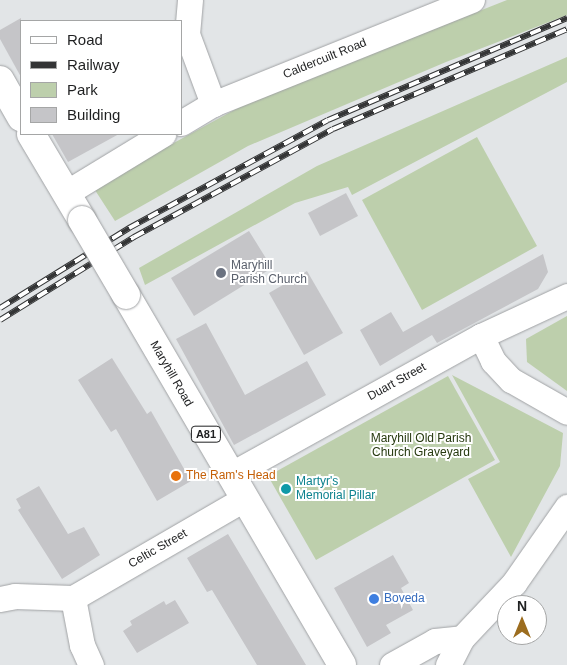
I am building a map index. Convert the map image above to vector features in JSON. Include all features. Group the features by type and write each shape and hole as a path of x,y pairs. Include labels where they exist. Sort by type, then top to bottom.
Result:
{"main road":[{"path":"0,80 20,115"},
{"name":"Maryhill Road","path":"31,135 342,665"}],"street":[{"path":"190,0 187,34 213,104"},
{"name":"Caldercuilt Road","path":"182,122 213,104 472,0"},
{"path":"66,193 161,135"},
{"name":"Duart Street","path":"230,475 481,336 567,296"},
{"path":"481,336 493,361 511,380 567,412"},
{"name":"Celtic Street","path":"73,598 244,499"},
{"path":"448,665 462,638 514,583 567,507"},
{"path":"0,599 15,596 73,598 82,645 92,665"},
{"path":"392,665 435,642 462,638"}],"green space":[{"path":"507,0 567,0 567,15 446,62 248,146 115,221 93,187 247,103"},
{"path":"567,57 567,82 352,195 348,187 295,203 145,285 139,268 317,166"},
{"path":"477,137 537,246 422,310 362,200"},
{"path":"567,316 567,391 527,362 526,339"},
{"path":"452,375 563,433 560,466 511,557 468,479 500,462"},
{"name":"Maryhill Old Parish Church Graveyard","path":"448,376 495,460 316,560 268,476"}],"building":[{"path":"21,18 20,75 0,39 0,30"},
{"path":"53,135 117,135 68,162"},
{"path":"346,193 358,216 320,236 308,213"},
{"name":"Maryhill Parish Church","path":"249,231 272,268 194,316 171,278"},
{"path":"543,254 548,272 538,289 437,343 432,335 380,366 360,330 391,312 403,332"},
{"path":"307,271 343,333 304,355 269,293"},
{"path":"206,323 245,395 307,361 326,395 234,445 176,339"},
{"path":"112,358 147,414 151,411 191,481 157,501 116,429 111,432 78,380"},
{"path":"39,486 68,534 84,527 100,555 62,579 18,510 21,508 16,499"},
{"path":"228,534 306,665 257,665 212,590 207,592 187,558"},
{"name":"Boveda","path":"393,555 409,583 401,588 413,610 386,625 391,633 367,647 334,588"},
{"path":"175,600 189,623 137,653 123,631 132,625 130,621 164,601 166,605"}],"railway":[{"path":"0,308 129,228 328,120 567,18"},
{"path":"0,320 134,237 333,129 567,29"}],"place":[{"name":"Maryhill Parish Church","path":"221,273"},
{"name":"The Ram's Head","path":"176,476"},
{"name":"Martyr's Memorial Pillar","path":"286,489"},
{"name":"Boveda","path":"374,599"}]}
